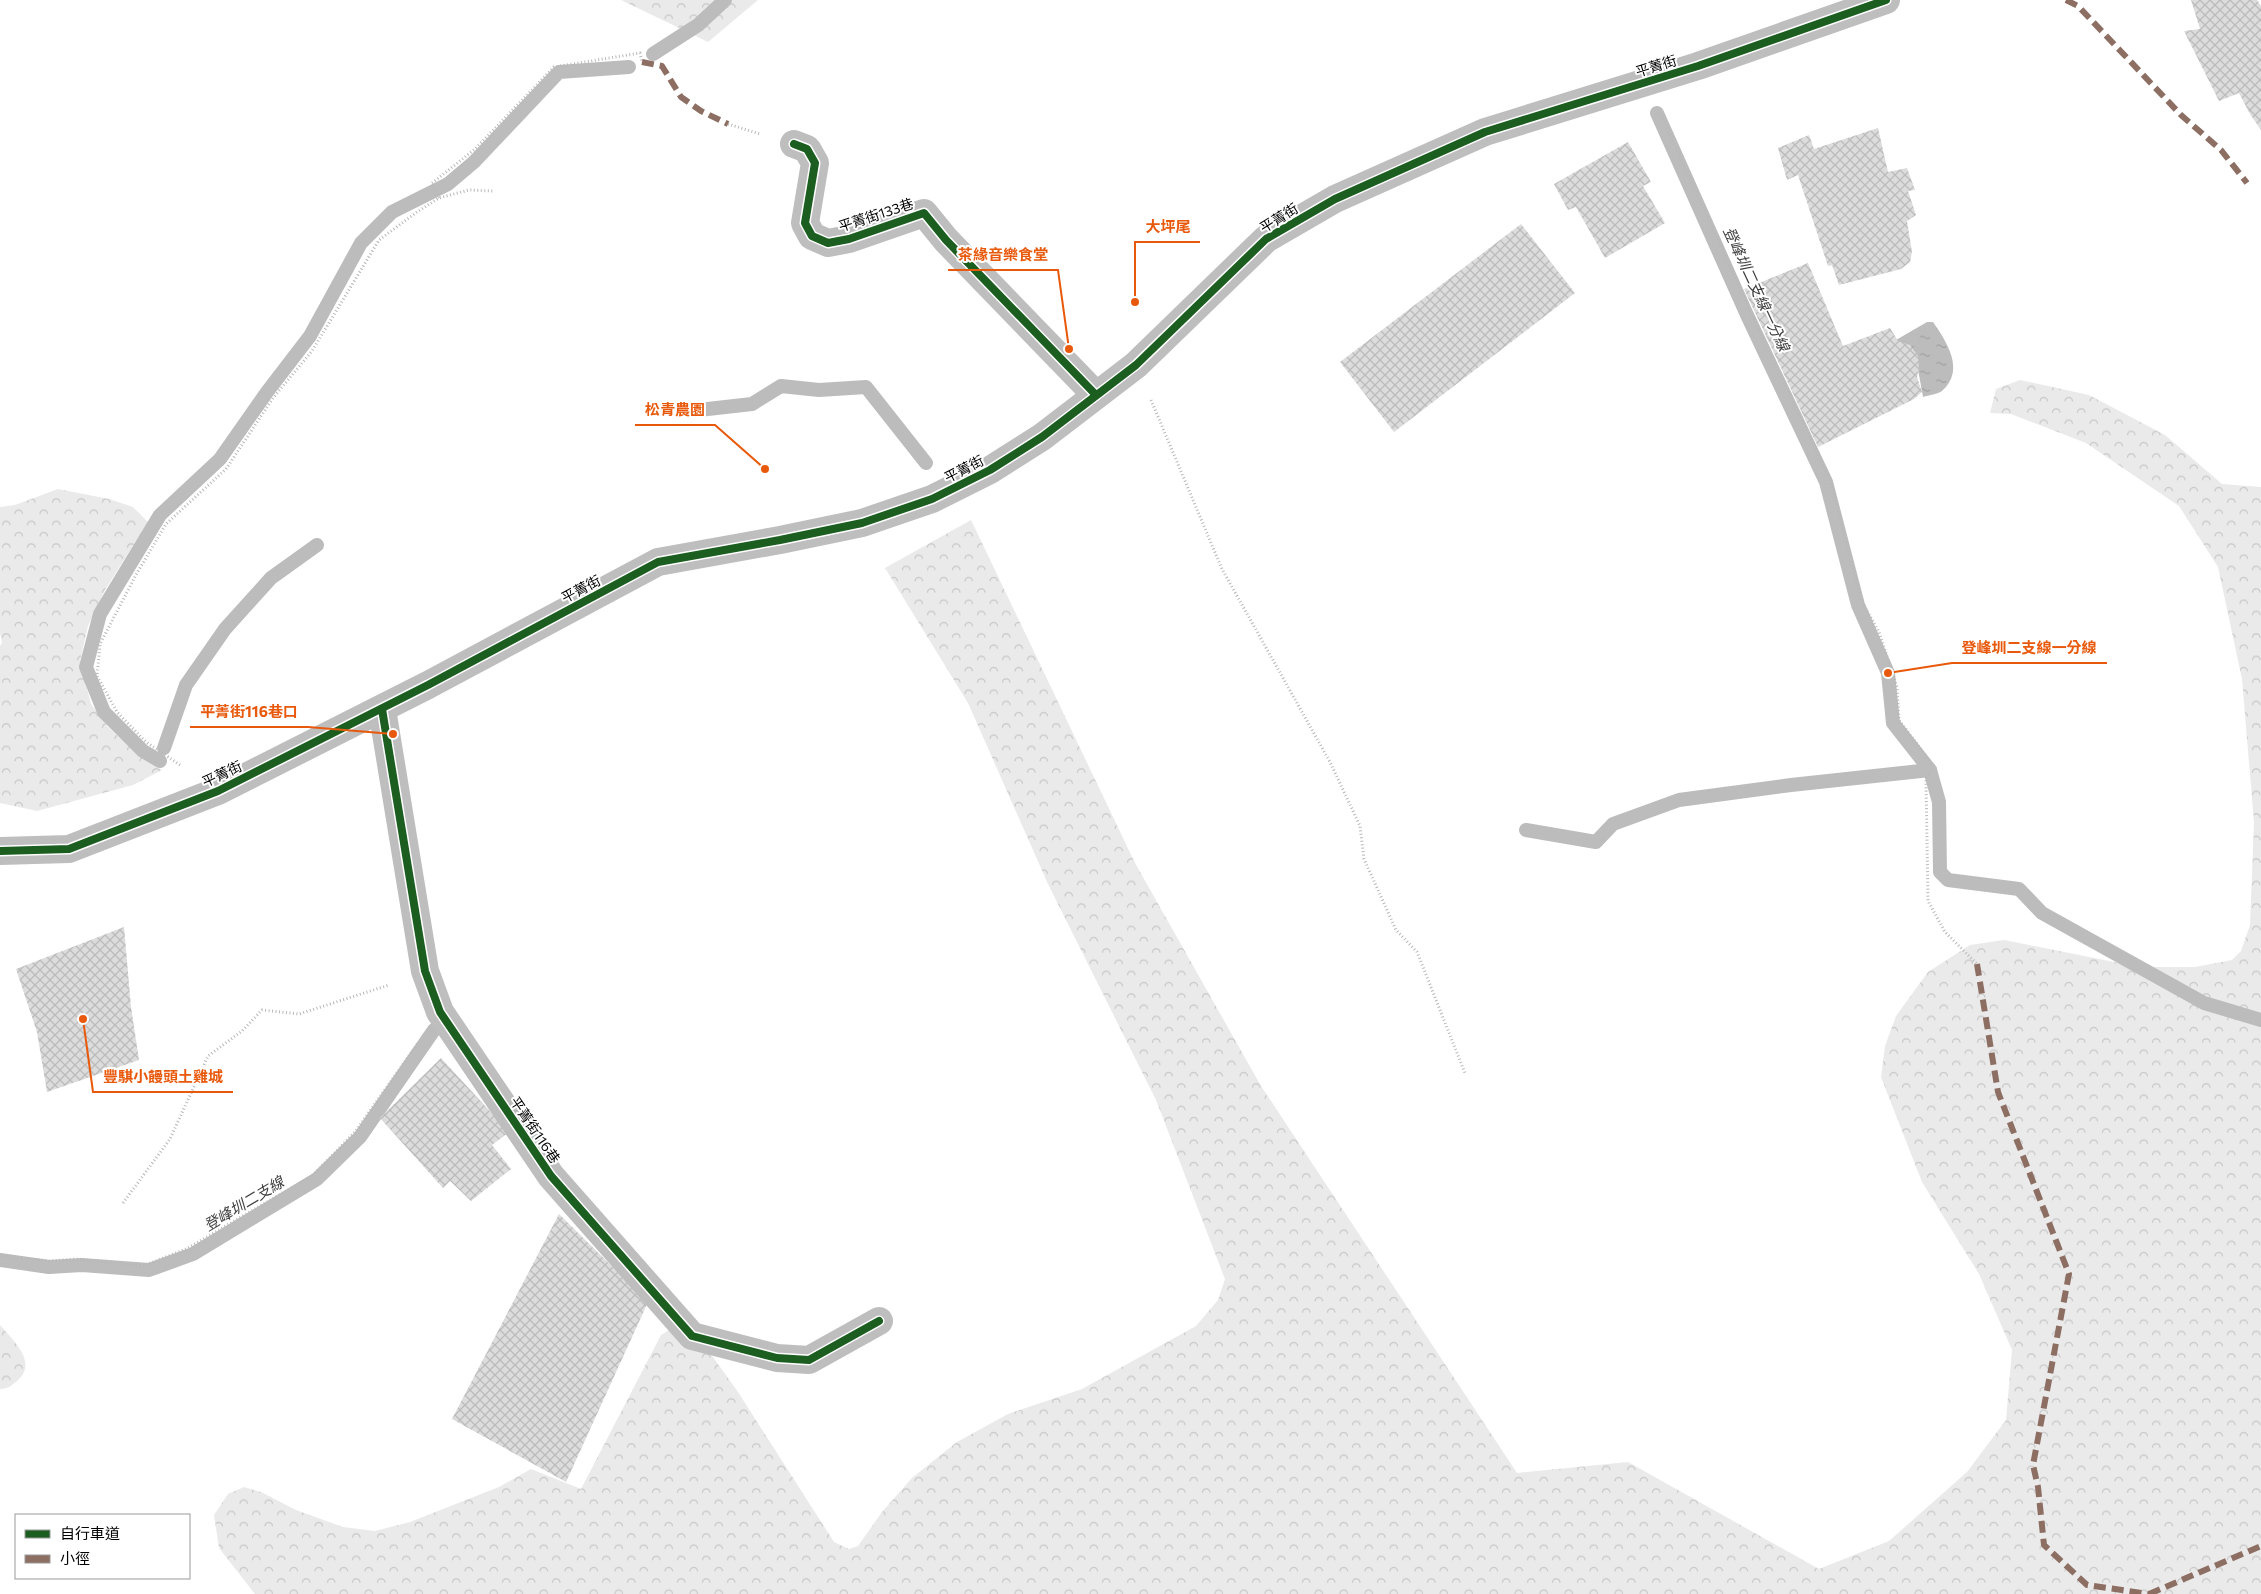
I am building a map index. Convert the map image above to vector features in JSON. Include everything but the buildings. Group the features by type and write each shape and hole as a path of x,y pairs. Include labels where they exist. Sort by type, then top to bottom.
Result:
{"street":[{"name":"平菁街","path":"0,851 69,849 218,791 382,709 658,562 862,523 932,499 990,470 1042,437 1136,365 1266,239 1335,199 1485,132 1647,82 1886,0"},
{"name":"平菁街133巷","path":"794,144 806,149 815,163 805,222 812,236 828,243 849,239 924,213 946,240 1096,395"},
{"name":"平菁街116巷","path":"382,709 425,970 440,1012 551,1176 692,1336 777,1358 809,1360 879,1322"}],"path":[{"path":"439,198 431,184 475,150 554,67 640,53 642,62"},
{"path":"1647,82 1830,482 1862,602 1878,632 1896,687 1898,720 1934,767 1926,779 1928,901 1945,932 1977,964"},
{"path":"218,791 146,742 117,712 97,676 100,644 137,573 166,524 226,469 273,398 312,350 379,240 439,198 469,190 493,190"},
{"path":"1136,365 1222,569 1334,770 1360,826 1364,860 1396,930 1418,952 1465,1072"},
{"path":"123,1203 170,1139 208,1056 242,1032 262,1010 298,1014 381,988 425,970"},
{"path":"0,1256 50,1261 74,1259 142,1266 186,1249 312,1176 355,1132 440,1012"}],"green space":[{"path":"621,0 758,0 708,42"},
{"path":"2020,380 2089,395 2165,435 2222,484 2261,487 2261,1594 255,1594 219,1548 214,1515 228,1494 244,1487 261,1492 296,1510 343,1527 375,1531 410,1522 499,1487 531,1469 581,1489 661,1335 674,1327 710,1353 738,1392 834,1542 849,1549 858,1546 882,1512 912,1478 957,1442 1008,1414 1082,1389 1196,1326 1218,1300 1225,1279 1156,1100 1048,884 968,703 885,568 971,520 1135,863 1261,1086 1517,1473 1628,1462 1819,1569 1889,1541 1967,1472 2006,1420 2012,1350 1979,1274 1922,1182 1881,1077 1885,1046 1896,1016 1928,972 1970,945 2004,940 2139,967 2195,967 2232,960 2241,951 2250,925 2254,822 2242,679 2218,567 2179,506 2086,443 2011,414 1990,413 1996,389"},
{"path":"58,489 109,499 133,507 148,522 105,590 88,626 80,661 91,704 108,727 135,752 162,770 133,785 37,811 0,803 0,646 2,643 0,633 0,507 15,505"},
{"path":"0,1325 22,1352 25,1359 25,1367 23,1374 17,1381 7,1388 0,1389"}],"water":[{"path":"1927,322 1933,322 1948,347 1953,365 1953,374 1949,383 1942,391 1923,397 1917,364 1896,340"}],"waterway":[{"path":"653,54 698,25 725,0"},
{"path":"160,761 143,751 104,712 86,667 100,614 160,515 220,459 267,392 310,336 361,243 392,212 448,184 474,162 559,72 629,67"},
{"name":"登峰圳二支線一分線","path":"1657,113 1747,315 1826,482 1858,605 1888,673 1893,723 1930,770 1939,802 1940,872 1948,880 2019,889 2042,913 2204,1003 2261,1020"},
{"path":"690,411 752,404 781,386 819,390 866,387 926,463"},
{"path":"164,748 186,685 225,629 271,578 317,545"},
{"path":"1526,830 1596,842 1613,824 1679,800 1791,785 1930,770"},
{"name":"登峰圳二支線","path":"0,1260 49,1267 82,1265 149,1270 193,1254 317,1179 360,1137 434,1030"}],"marked path":[{"path":"2066,0 2078,6 2181,115 2221,150 2247,183"},
{"path":"642,62 662,66 681,97 701,111 728,124"},
{"path":"1977,964 1998,1092 2069,1274 2033,1465 2038,1487 2044,1545 2087,1585 2149,1594"},
{"path":"2149,1594 2261,1546"}],"cycle path":[{"path":"0,851 69,849 218,791 428,685 658,562 862,523 932,499 990,470 1042,437 1136,365 1266,239 1335,199 1485,132 1698,66 1886,0"},
{"path":"794,144 807,149 815,163 805,223 812,236 828,243 849,239 924,213 946,240 1096,395"},
{"path":"382,709 425,971 440,1012 551,1176 692,1336 777,1358 809,1360 879,1321"}],"place":[{"name":"大坪尾","path":"1135,302"},
{"name":"茶緣音樂食堂","path":"1069,349"},
{"name":"松青農園","path":"765,469"},
{"name":"登峰圳二支線一分線","path":"1888,673"},
{"name":"平菁街116巷口","path":"393,734"},
{"name":"豐騏小饅頭土雞城","path":"83,1019"}]}
